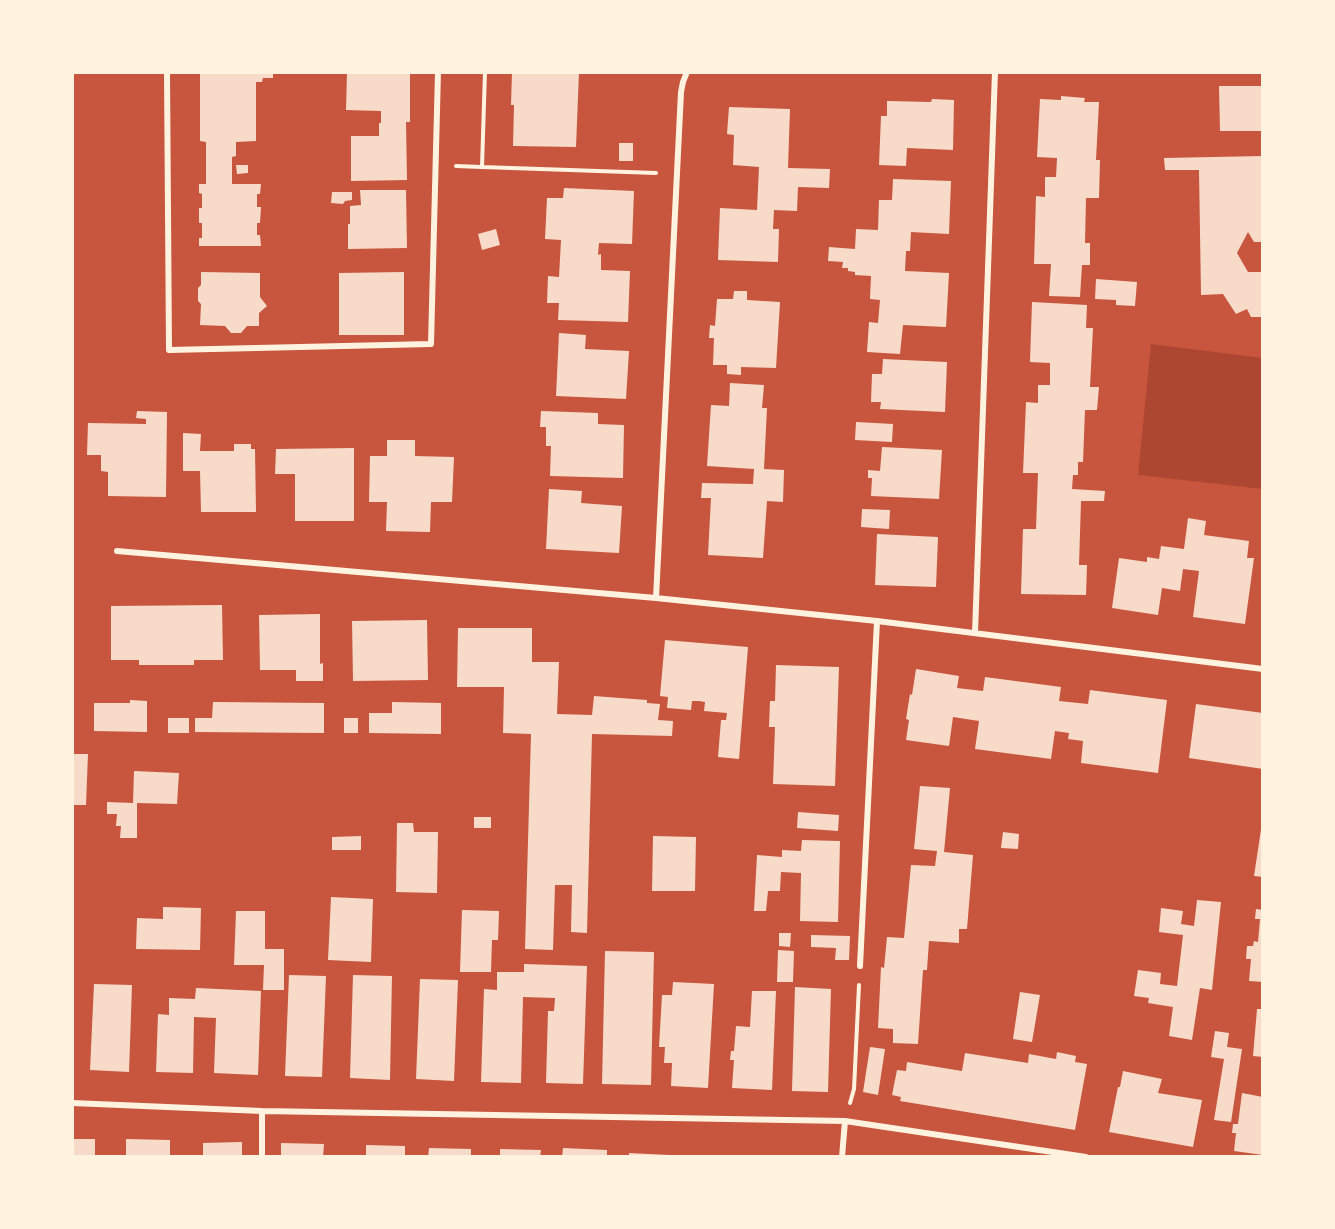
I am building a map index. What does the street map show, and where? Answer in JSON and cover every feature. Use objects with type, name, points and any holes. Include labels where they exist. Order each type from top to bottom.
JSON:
[{"type":"street","points":[[167,72],[170,350],[431,344],[438,72]]},
{"type":"street","points":[[975,633],[995,72]]},
{"type":"street","points":[[656,598],[681,92],[687,73]]},
{"type":"street","points":[[117,551],[656,598],[877,621],[1263,669]]},
{"type":"street","points":[[860,966],[877,621]]},
{"type":"street","points":[[72,1103],[262,1111],[846,1121],[1086,1157]]},
{"type":"street","points":[[262,1111],[262,1157]]},
{"type":"street","points":[[842,1157],[846,1121]]},
{"type":"path","points":[[482,167],[485,72]]},
{"type":"path","points":[[436,165],[678,174]]},
{"type":"path","points":[[846,1121],[854,1089],[860,966]]},
{"type":"shaded area","points":[[1151,344],[1263,358],[1263,489],[1138,475]]},
{"type":"building","points":[[200,72],[273,72],[273,78],[263,78],[262,82],[256,82],[256,141],[236,142],[236,156],[232,157],[232,184],[261,184],[260,194],[257,194],[257,207],[261,207],[257,235],[260,235],[261,246],[199,246],[199,238],[202,238],[199,208],[202,208],[202,194],[199,193],[199,184],[206,184],[206,142],[200,141]]},
{"type":"building","points":[[347,72],[410,72],[410,122],[406,122],[407,180],[351,181],[351,136],[379,136],[381,111],[346,110]]},
{"type":"building","points":[[512,72],[579,72],[576,147],[513,146]]},
{"type":"building","points":[[1219,86],[1263,86],[1263,131],[1220,131]]},
{"type":"building","points":[[1061,96],[1085,98],[1084,102],[1099,102],[1096,160],[1100,160],[1099,198],[1086,198],[1085,243],[1090,243],[1090,265],[1082,265],[1080,297],[1049,296],[1051,264],[1034,264],[1036,196],[1045,197],[1045,177],[1056,177],[1057,158],[1037,157],[1040,99],[1061,100]]},
{"type":"building","points":[[932,99],[954,100],[953,150],[907,148],[906,166],[879,165],[881,116],[887,116],[887,101],[931,102]]},
{"type":"building","points":[[729,107],[790,109],[788,168],[830,169],[829,188],[798,187],[797,211],[774,210],[773,229],[779,229],[778,262],[718,260],[720,208],[757,210],[759,167],[733,165],[734,135],[727,134]]},
{"type":"building","points":[[619,143],[633,143],[633,161],[619,161]]},
{"type":"building","points":[[1263,156],[1263,242],[1254,242],[1248,232],[1237,253],[1248,272],[1263,272],[1263,317],[1251,317],[1247,309],[1236,314],[1223,294],[1201,295],[1199,170],[1165,170],[1164,158]]},
{"type":"building","points":[[236,165],[248,165],[248,173],[237,174]]},
{"type":"building","points":[[893,179],[951,181],[949,234],[911,232],[910,251],[906,251],[905,271],[949,273],[946,327],[903,325],[900,354],[867,352],[869,322],[878,323],[880,300],[870,299],[871,276],[855,275],[855,272],[848,271],[848,268],[842,268],[843,262],[828,261],[829,247],[855,249],[856,229],[878,230],[879,200],[892,200]]},
{"type":"building","points":[[564,188],[634,191],[632,244],[599,243],[598,255],[601,254],[601,270],[630,271],[628,322],[558,320],[559,303],[547,303],[548,276],[559,277],[561,240],[545,239],[547,198],[563,198]]},
{"type":"building","points":[[360,190],[406,190],[407,248],[348,249],[350,206],[361,205]]},
{"type":"building","points":[[332,192],[352,192],[352,200],[345,201],[343,204],[331,203]]},
{"type":"building","points":[[496,229],[500,245],[482,250],[478,234]]},
{"type":"building","points":[[201,272],[260,273],[260,297],[267,306],[259,313],[259,326],[247,326],[241,333],[231,333],[225,326],[200,325],[201,304],[198,301],[198,288],[201,285]]},
{"type":"building","points":[[404,272],[404,335],[339,335],[339,273]]},
{"type":"building","points":[[1096,279],[1137,282],[1135,306],[1116,305],[1116,300],[1095,299]]},
{"type":"building","points":[[734,291],[747,291],[747,300],[780,302],[776,368],[741,367],[741,375],[727,374],[727,365],[713,365],[714,338],[709,338],[710,325],[715,326],[717,299],[733,299]]},
{"type":"building","points":[[1032,302],[1087,305],[1086,328],[1093,328],[1090,387],[1099,387],[1097,410],[1085,410],[1083,462],[1078,462],[1078,475],[1073,475],[1072,489],[1105,491],[1104,501],[1081,501],[1079,565],[1087,565],[1086,595],[1021,594],[1023,529],[1036,529],[1038,473],[1023,473],[1026,402],[1038,403],[1038,385],[1050,385],[1050,363],[1030,362]]},
{"type":"building","points":[[559,333],[586,335],[585,349],[629,351],[626,399],[556,396]]},
{"type":"building","points":[[883,359],[947,362],[945,412],[880,409],[881,402],[871,402],[872,374],[882,374]]},
{"type":"building","points":[[730,383],[764,385],[762,408],[767,408],[764,469],[784,470],[783,502],[767,501],[763,558],[708,555],[711,498],[701,498],[702,483],[753,484],[754,469],[707,466],[711,405],[729,406]]},
{"type":"building","points":[[137,411],[167,412],[166,497],[108,496],[108,472],[101,471],[101,455],[87,455],[88,423],[146,424],[146,419],[136,418]]},
{"type":"building","points":[[541,411],[598,413],[598,424],[624,425],[623,478],[550,476],[551,446],[546,446],[546,427],[540,427]]},
{"type":"building","points":[[856,422],[893,424],[892,442],[855,440]]},
{"type":"building","points":[[183,433],[201,434],[200,451],[234,451],[234,444],[251,444],[251,449],[255,449],[256,512],[201,512],[200,471],[183,471]]},
{"type":"building","points":[[387,440],[415,440],[415,456],[454,457],[452,502],[431,502],[430,532],[386,531],[387,502],[369,502],[370,456],[387,456]]},
{"type":"building","points":[[882,447],[942,450],[939,499],[871,496],[872,478],[868,478],[868,470],[880,471]]},
{"type":"building","points":[[354,448],[354,521],[295,521],[295,474],[275,474],[276,449]]},
{"type":"building","points":[[549,489],[582,491],[581,503],[622,506],[619,553],[546,549]]},
{"type":"building","points":[[862,509],[890,510],[889,529],[861,527]]},
{"type":"building","points":[[1188,518],[1206,521],[1204,535],[1249,541],[1247,558],[1254,558],[1245,624],[1193,617],[1199,571],[1183,569],[1180,591],[1162,588],[1158,615],[1112,608],[1119,558],[1147,562],[1147,557],[1159,559],[1161,546],[1184,549]]},
{"type":"building","points":[[877,534],[938,537],[936,587],[875,585]]},
{"type":"building","points":[[222,605],[223,660],[194,660],[194,665],[139,665],[139,660],[111,660],[111,606]]},
{"type":"building","points":[[320,614],[320,664],[323,663],[323,681],[296,681],[296,670],[260,670],[259,615]]},
{"type":"building","points":[[427,620],[428,680],[353,681],[352,621]]},
{"type":"building","points":[[458,628],[532,628],[532,662],[559,662],[557,714],[592,715],[594,696],[647,700],[647,703],[660,704],[658,720],[673,721],[672,736],[592,734],[587,933],[571,932],[572,885],[555,885],[553,950],[525,949],[531,734],[503,733],[504,687],[457,687]]},
{"type":"building","points":[[665,640],[748,647],[739,759],[718,757],[721,720],[726,720],[727,713],[704,711],[705,702],[699,701],[692,701],[691,710],[667,708],[668,697],[660,696]]},
{"type":"building","points":[[776,665],[839,667],[835,786],[773,784],[775,727],[769,727],[770,701],[775,701]]},
{"type":"building","points":[[916,669],[959,676],[957,688],[983,691],[985,677],[1061,687],[1059,701],[1088,704],[1090,690],[1167,700],[1158,773],[1081,763],[1083,741],[1068,739],[1069,733],[1055,731],[1051,759],[975,749],[979,721],[953,717],[949,746],[906,740],[909,720],[906,719]]},
{"type":"building","points":[[130,700],[147,701],[147,732],[94,731],[94,703],[130,703]]},
{"type":"building","points":[[213,702],[324,703],[324,733],[195,732],[195,718],[212,718]]},
{"type":"building","points":[[392,702],[441,703],[441,734],[369,733],[369,713],[392,713]]},
{"type":"building","points":[[1196,704],[1263,713],[1263,769],[1189,758]]},
{"type":"building","points":[[168,718],[189,718],[189,733],[168,733]]},
{"type":"building","points":[[344,718],[358,718],[358,733],[344,733]]},
{"type":"building","points":[[72,754],[88,754],[86,805],[72,805]]},
{"type":"building","points":[[134,771],[179,773],[177,804],[137,803],[137,838],[120,838],[121,826],[116,826],[117,814],[107,814],[107,802],[133,803]]},
{"type":"building","points":[[920,786],[950,788],[944,852],[973,855],[967,929],[959,929],[959,943],[929,941],[927,970],[923,970],[918,1044],[893,1043],[893,1029],[878,1028],[881,967],[884,968],[887,937],[904,938],[911,865],[935,866],[937,851],[914,849]]},
{"type":"building","points":[[798,812],[839,815],[838,831],[797,828]]},
{"type":"building","points":[[474,817],[491,817],[491,828],[474,828]]},
{"type":"building","points":[[397,823],[413,823],[414,832],[438,832],[437,893],[396,892]]},
{"type":"building","points":[[1263,823],[1263,877],[1254,876]]},
{"type":"building","points":[[1003,832],[1019,834],[1018,849],[1001,848]]},
{"type":"building","points":[[361,836],[361,850],[332,850],[332,837]]},
{"type":"building","points":[[653,836],[696,837],[695,891],[652,891]]},
{"type":"building","points":[[802,840],[840,841],[838,922],[800,921],[801,873],[781,872],[780,891],[768,891],[766,911],[754,911],[757,855],[782,857],[782,850],[801,851]]},
{"type":"building","points":[[331,897],[373,899],[371,962],[328,960]]},
{"type":"building","points":[[1197,900],[1221,902],[1212,990],[1200,988],[1192,1040],[1169,1036],[1173,1007],[1148,1003],[1149,998],[1134,996],[1138,970],[1161,973],[1160,984],[1177,986],[1183,935],[1159,932],[1161,908],[1183,911],[1181,924],[1194,926]]},
{"type":"building","points":[[163,907],[201,908],[200,950],[136,949],[137,918],[163,919]]},
{"type":"building","points":[[1256,909],[1263,910],[1263,982],[1249,981],[1251,959],[1246,959],[1247,946],[1253,946],[1254,941],[1258,942],[1260,919],[1255,919]]},
{"type":"building","points":[[462,910],[499,911],[498,940],[492,940],[491,972],[460,972]]},
{"type":"building","points":[[236,911],[265,911],[265,949],[284,949],[284,990],[263,990],[264,965],[234,965]]},
{"type":"building","points":[[779,933],[791,933],[790,947],[779,946]]},
{"type":"building","points":[[811,935],[850,936],[849,960],[835,960],[836,948],[811,947]]},
{"type":"building","points":[[778,950],[794,951],[793,982],[777,982]]},
{"type":"building","points":[[605,951],[654,952],[651,1085],[602,1084]]},
{"type":"building","points":[[524,964],[587,966],[583,1084],[546,1083],[548,1011],[554,1011],[555,998],[523,997],[521,1083],[481,1082],[484,989],[497,990],[497,972],[524,972]]},
{"type":"building","points":[[289,975],[326,976],[322,1077],[285,1076]]},
{"type":"building","points":[[353,975],[392,976],[390,1080],[350,1078]]},
{"type":"building","points":[[420,979],[458,980],[454,1081],[416,1079]]},
{"type":"building","points":[[673,982],[714,984],[708,1088],[671,1086],[672,1063],[664,1063],[665,1047],[659,1047],[662,995],[672,995]]},
{"type":"building","points":[[94,984],[132,985],[129,1072],[90,1070]]},
{"type":"building","points":[[795,987],[831,989],[828,1092],[792,1091]]},
{"type":"building","points":[[196,988],[261,991],[258,1075],[214,1073],[216,1018],[194,1017],[193,1073],[156,1072],[158,1014],[169,1015],[169,998],[195,999]]},
{"type":"building","points":[[752,991],[776,991],[772,1090],[732,1088],[734,1060],[730,1060],[731,1051],[734,1051],[736,1026],[750,1027]]},
{"type":"building","points":[[1020,992],[1040,995],[1032,1042],[1013,1039]]},
{"type":"building","points":[[1257,1009],[1263,1009],[1263,1057],[1253,1056]]},
{"type":"building","points":[[1215,1031],[1229,1033],[1227,1047],[1242,1049],[1231,1122],[1214,1120],[1224,1059],[1211,1057]]},
{"type":"building","points":[[870,1047],[885,1049],[878,1095],[863,1092]]},
{"type":"building","points":[[1057,1052],[1076,1056],[1075,1062],[1087,1064],[1075,1130],[900,1101],[901,1097],[892,1095],[897,1070],[906,1071],[907,1062],[962,1071],[965,1053],[1028,1063],[1029,1054],[1056,1059]]},
{"type":"building","points":[[1123,1071],[1162,1079],[1158,1093],[1202,1100],[1193,1147],[1109,1132]]},
{"type":"building","points":[[1242,1093],[1263,1097],[1263,1155],[1234,1151],[1236,1133],[1232,1133],[1233,1124],[1238,1124]]},
{"type":"building","points":[[72,1139],[95,1139],[95,1157],[72,1157]]},
{"type":"building","points":[[126,1139],[170,1140],[170,1157],[126,1157]]},
{"type":"building","points":[[242,1142],[242,1157],[203,1157],[203,1143]]},
{"type":"building","points":[[281,1143],[324,1144],[323,1157],[281,1157]]},
{"type":"building","points":[[366,1145],[405,1146],[405,1157],[366,1157]]},
{"type":"building","points":[[429,1148],[471,1149],[471,1157],[428,1157]]},
{"type":"building","points":[[563,1148],[607,1150],[607,1157],[562,1157]]},
{"type":"building","points":[[500,1149],[541,1150],[540,1157],[500,1157]]},
{"type":"building","points":[[629,1153],[670,1155],[670,1157],[629,1157]]}]
